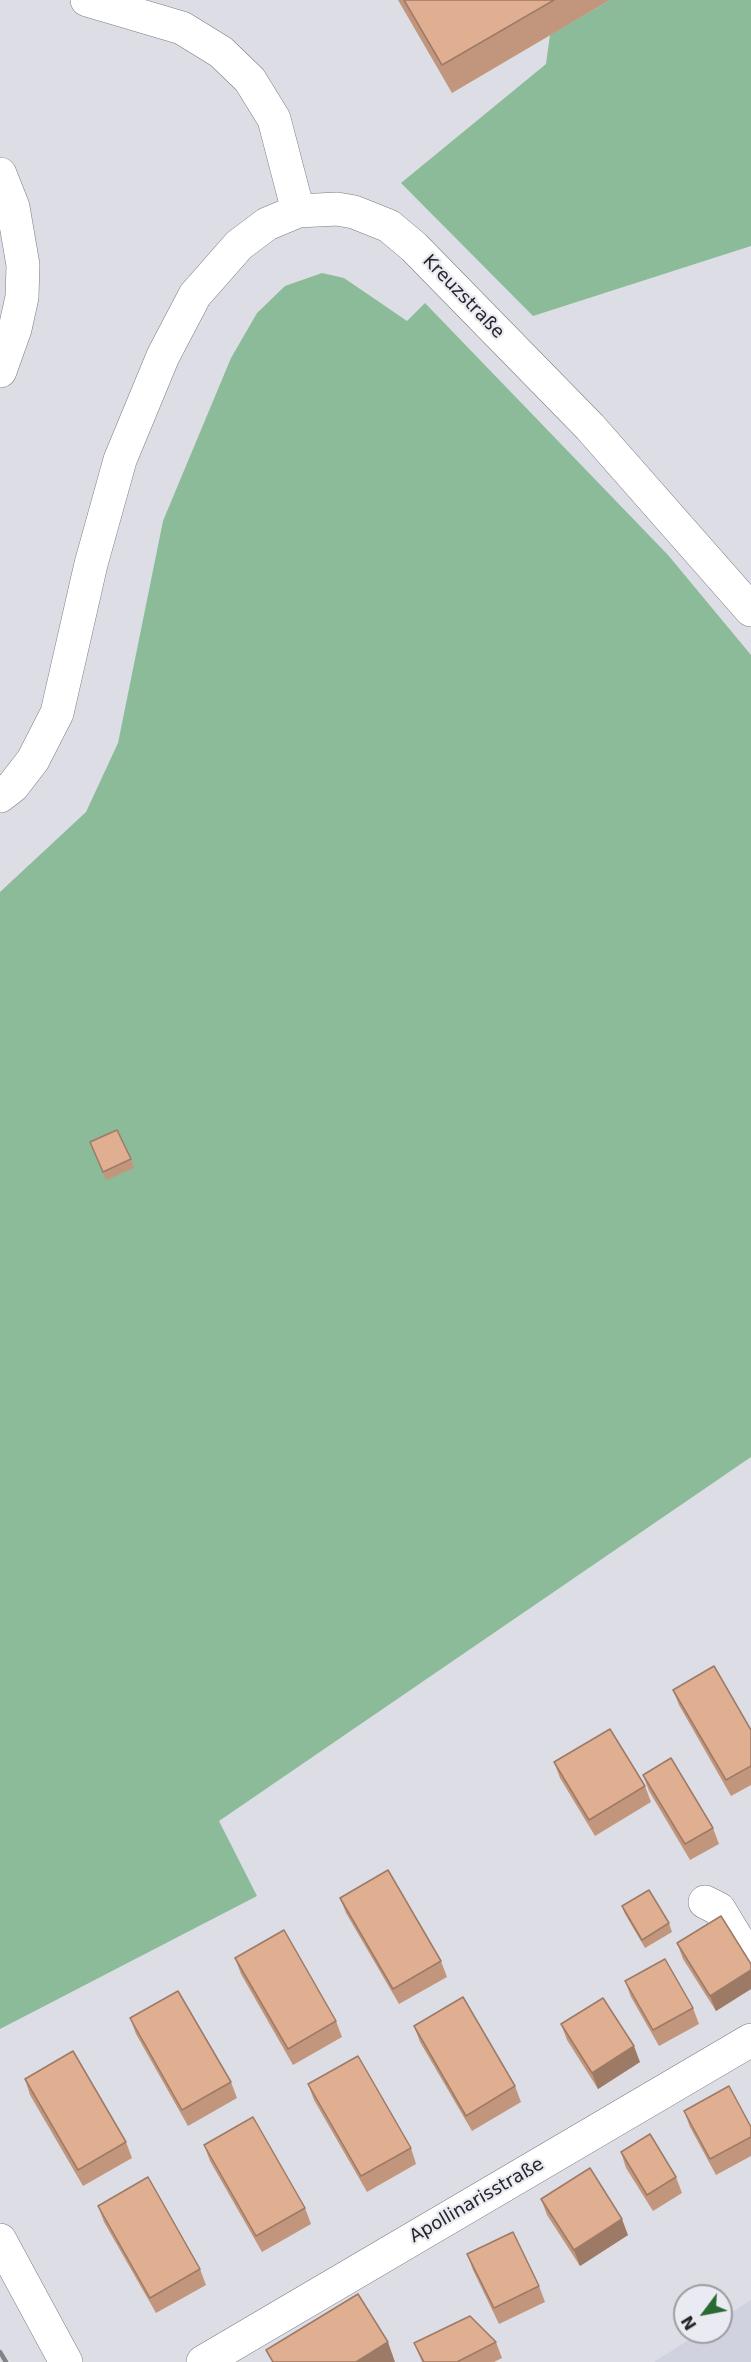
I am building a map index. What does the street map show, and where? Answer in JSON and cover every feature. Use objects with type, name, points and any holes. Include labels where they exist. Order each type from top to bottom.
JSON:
[{"type":"main road","points":[[0,796],[13,786],[33,760],[57,713],[91,564],[120,460],[163,356],[195,295],[239,245],[267,224],[298,211],[269,108],[250,80],[222,52],[178,14],[87,0]]},
{"type":"main road","points":[[0,174],[13,207],[24,265],[22,297],[15,329],[0,371]]},
{"type":"main road","name":"Kreuzstraße","points":[[298,211],[354,212],[389,226],[414,247],[590,427],[751,610]]},
{"type":"main road","points":[[705,1902],[719,1910],[751,1962]]},
{"type":"main road","name":"Apollinarisstraße","points":[[202,2362],[751,2040]]},
{"type":"main road","points":[[0,2240],[66,2362]]},
{"type":"shaded area","points":[[751,2300],[751,2362],[654,2362],[682,2344],[733,2344],[733,2311]]},
{"type":"green space","points":[[610,0],[751,0],[751,246],[533,316],[401,183],[546,64],[550,35]]},
{"type":"green space","points":[[322,273],[344,278],[407,321],[425,303],[668,555],[751,655],[751,1457],[219,1821],[257,1896],[0,2029],[0,892],[86,812],[118,743],[163,521],[231,358],[257,313],[285,286]]},
{"type":"building","points":[[404,0],[554,0],[442,65]]},
{"type":"building","points":[[117,1130],[131,1159],[103,1172],[90,1142]]},
{"type":"building","points":[[714,1666],[751,1730],[751,1766],[726,1780],[673,1690]]},
{"type":"building","points":[[610,1729],[645,1786],[589,1820],[554,1762]]},
{"type":"building","points":[[671,1758],[713,1828],[685,1844],[643,1775]]},
{"type":"building","points":[[388,1870],[441,1961],[393,1989],[340,1898]]},
{"type":"building","points":[[649,1890],[669,1923],[642,1940],[622,1906]]},
{"type":"building","points":[[721,1916],[751,1964],[751,1970],[710,1996],[677,1943]]},
{"type":"building","points":[[284,1930],[336,2021],[288,2049],[235,1958]]},
{"type":"building","points":[[665,1959],[693,2008],[653,2030],[625,1981]]},
{"type":"building","points":[[178,1991],[231,2082],[182,2110],[130,2018]]},
{"type":"building","points":[[463,1997],[515,2086],[466,2116],[414,2026]]},
{"type":"building","points":[[603,1998],[634,2046],[592,2073],[561,2024]]},
{"type":"building","points":[[73,2051],[126,2142],[78,2170],[25,2079]]},
{"type":"building","points":[[358,2056],[411,2148],[361,2176],[308,2084]]},
{"type":"building","points":[[729,2086],[751,2127],[751,2137],[710,2159],[684,2111]]},
{"type":"building","points":[[253,2117],[305,2208],[256,2236],[204,2145]]},
{"type":"building","points":[[650,2134],[676,2177],[647,2195],[621,2152]]},
{"type":"building","points":[[590,2168],[622,2219],[574,2250],[541,2199]]},
{"type":"building","points":[[148,2177],[200,2269],[150,2298],[98,2206]]},
{"type":"building","points":[[513,2232],[539,2286],[494,2308],[467,2254]]},
{"type":"building","points":[[358,2294],[388,2342],[356,2362],[273,2362],[266,2350]]},
{"type":"building","points":[[470,2316],[496,2342],[457,2362],[424,2362],[414,2343]]},
{"type":"railway","points":[[0,2352],[6,2362]]}]
